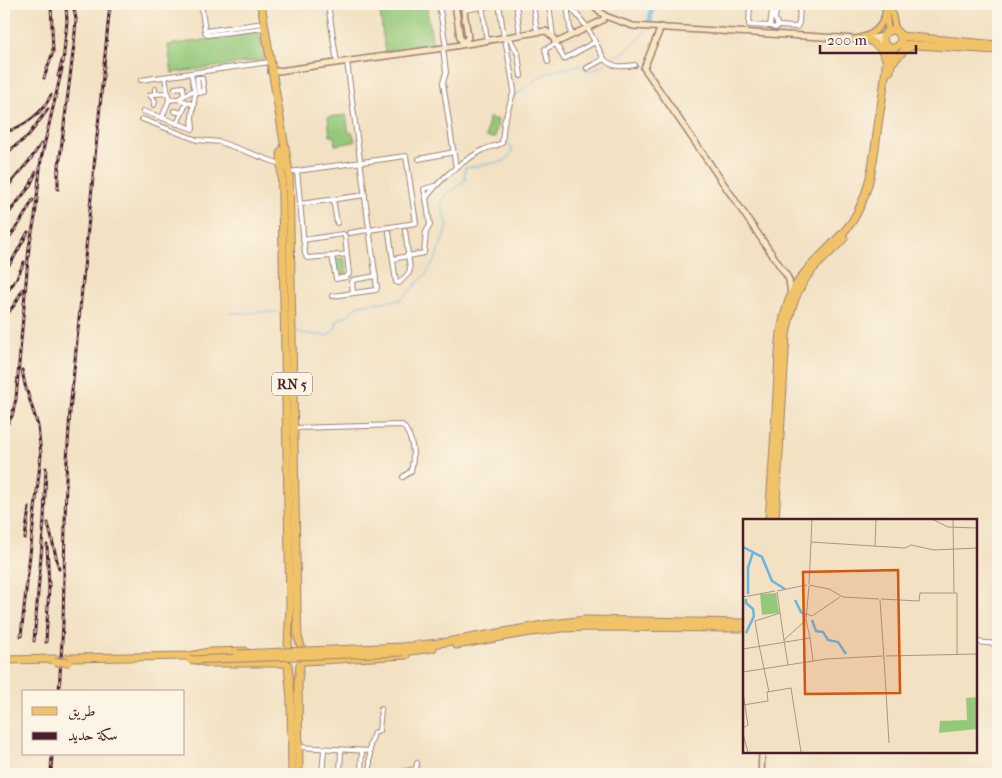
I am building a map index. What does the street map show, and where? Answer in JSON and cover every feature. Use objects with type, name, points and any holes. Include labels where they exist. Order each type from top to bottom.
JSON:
[{"type":"highway","name":"RN 5","points":[[261,4],[286,168],[290,605],[286,647]]},
{"type":"highway","points":[[892,38],[900,33],[909,37]]},
{"type":"highway","points":[[892,38],[909,37],[998,45]]},
{"type":"highway","points":[[892,38],[918,44],[998,50]]},
{"type":"highway","points":[[775,519],[786,336],[790,313],[796,296],[806,278],[842,240],[863,210],[873,183],[876,166],[892,38]]},
{"type":"highway","points":[[867,39],[882,50],[889,64]]},
{"type":"highway","points":[[769,519],[780,344],[782,325],[791,295],[806,269],[842,234],[859,209],[872,168],[889,64],[905,49],[918,44]]},
{"type":"highway","name":"RN 5","points":[[286,203],[298,637],[302,647]]},
{"type":"highway","points":[[190,658],[209,652],[286,647],[295,644],[302,647],[435,646],[526,627],[586,620],[743,623]]},
{"type":"highway","points":[[4,662],[190,658],[403,649],[562,628],[743,628]]},
{"type":"highway","points":[[190,658],[209,663],[274,661],[294,667],[302,663],[381,658],[427,652],[435,646]]},
{"type":"highway","points":[[286,647],[282,654],[287,664],[291,691],[292,774]]},
{"type":"highway","points":[[299,774],[298,682],[302,663],[306,655],[302,647]]},
{"type":"main road","points":[[455,4],[460,38],[464,44]]},
{"type":"main road","points":[[592,4],[606,16],[633,26],[854,39],[892,38],[887,6]]},
{"type":"main road","points":[[854,39],[862,38],[877,31],[885,17],[887,6]]},
{"type":"main road","points":[[463,7],[468,37],[464,44]]},
{"type":"main road","points":[[271,72],[444,48],[546,31],[555,41],[572,36],[586,27],[603,20],[606,16]]},
{"type":"main road","points":[[661,27],[644,68],[789,280],[791,295]]},
{"type":"main road","points":[[761,774],[762,753]]},
{"type":"street","points":[[201,4],[206,33],[264,25]]},
{"type":"street","points":[[328,4],[337,63]]},
{"type":"street","points":[[439,4],[446,72],[443,83],[456,168]]},
{"type":"street","points":[[393,258],[422,254],[424,251],[425,236],[430,225],[424,189],[435,186],[456,168],[482,151],[503,142],[504,123],[514,90],[500,4],[463,7]]},
{"type":"street","points":[[516,4],[520,35]]},
{"type":"street","points":[[533,4],[537,32]]},
{"type":"street","points":[[549,4],[555,41],[564,59],[595,42]]},
{"type":"street","points":[[567,4],[586,27],[604,59],[609,64],[617,67],[635,65]]},
{"type":"street","points":[[567,4],[572,36]]},
{"type":"street","points":[[750,4],[750,25],[776,28],[778,26],[795,27],[799,25],[800,4]]},
{"type":"street","points":[[770,26],[775,4]]},
{"type":"street","points":[[775,4],[775,20],[778,26]]},
{"type":"street","points":[[482,5],[487,41]]},
{"type":"street","points":[[506,37],[518,54],[521,76]]},
{"type":"street","points":[[548,62],[545,49],[555,41]]},
{"type":"street","points":[[586,68],[604,59]]},
{"type":"street","points":[[140,80],[270,62]]},
{"type":"street","points":[[332,296],[377,289],[347,62]]},
{"type":"street","points":[[143,111],[193,130],[197,87],[191,73]]},
{"type":"street","points":[[162,118],[169,100],[165,77]]},
{"type":"street","points":[[175,88],[183,87],[184,96]]},
{"type":"street","points":[[169,100],[184,96],[197,87]]},
{"type":"street","points":[[154,105],[156,101],[153,99],[155,91],[168,93]]},
{"type":"street","points":[[178,98],[194,105]]},
{"type":"street","points":[[177,124],[187,102]]},
{"type":"street","points":[[174,111],[182,113]]},
{"type":"street","points":[[142,119],[197,140],[220,142],[297,171],[406,156],[415,223],[349,233]]},
{"type":"street","points":[[419,159],[454,152]]},
{"type":"street","points":[[297,171],[304,254],[308,258],[347,254]]},
{"type":"street","points":[[300,204],[365,195]]},
{"type":"street","points":[[333,200],[337,223]]},
{"type":"street","points":[[388,232],[396,282],[399,283],[410,271],[405,230]]},
{"type":"street","points":[[303,240],[343,234],[349,274],[346,278],[338,279],[335,277],[332,256]]},
{"type":"street","points":[[353,293],[353,280],[376,276]]},
{"type":"street","points":[[293,428],[402,424],[410,437],[413,462],[412,471],[403,477]]},
{"type":"street","points":[[977,642],[998,644]]},
{"type":"street","points":[[324,750],[322,772],[370,773],[370,751],[373,734],[379,731],[380,728],[381,709]]},
{"type":"street","points":[[298,747],[324,750],[370,751]]},
{"type":"street","points":[[340,773],[341,750]]},
{"type":"street","points":[[361,772],[362,751]]},
{"type":"street","points":[[390,774],[415,772],[417,763]]},
{"type":"green space","points":[[379,4],[426,4],[433,45],[385,52]]},
{"type":"green space","points":[[260,32],[264,60],[172,73],[168,45]]},
{"type":"green space","points":[[346,115],[349,133],[353,133],[355,142],[335,145],[334,136],[330,136],[328,117]]},
{"type":"green space","points":[[489,118],[498,120],[495,138],[486,137]]},
{"type":"green space","points":[[344,258],[347,275],[338,277],[335,259]]},
{"type":"waterway","points":[[650,23],[651,11],[655,4]]},
{"type":"waterway","points":[[610,61],[626,51],[647,30]]},
{"type":"waterway","points":[[514,98],[515,94],[537,78],[546,74],[580,65],[591,71],[605,64]]},
{"type":"waterway","points":[[295,326],[296,331],[301,333],[328,336],[336,327],[337,320],[349,315],[357,306],[401,300],[426,274],[435,260],[448,225],[442,208],[444,198],[465,180],[465,168],[505,161],[512,152],[511,147],[504,141]]},
{"type":"waterway","points":[[230,313],[277,312]]},
{"type":"railway","points":[[44,78],[53,52],[51,4]]},
{"type":"railway","points":[[63,63],[67,21],[66,4]]},
{"type":"railway","points":[[58,174],[74,45],[76,19],[73,4]]},
{"type":"railway","points":[[59,690],[70,411],[110,4]]},
{"type":"railway","points":[[58,76],[63,58]]},
{"type":"railway","points":[[4,429],[12,416],[16,399],[29,247],[35,217],[41,159],[62,69]]},
{"type":"railway","points":[[4,132],[32,119],[43,108],[51,95]]},
{"type":"railway","points":[[4,155],[28,136],[48,109]]},
{"type":"railway","points":[[4,191],[41,144]]},
{"type":"railway","points":[[58,167],[58,189]]},
{"type":"railway","points":[[4,219],[30,186],[36,172]]},
{"type":"railway","points":[[4,243],[17,227],[33,200]]},
{"type":"railway","points":[[4,270],[12,261],[28,232]]},
{"type":"railway","points":[[4,296],[17,278],[24,262]]},
{"type":"railway","points":[[4,318],[15,304],[23,289]]},
{"type":"railway","points":[[21,636],[41,455],[38,426],[22,370]]},
{"type":"railway","points":[[34,641],[44,520],[46,468]]},
{"type":"railway","points":[[25,538],[29,508]]},
{"type":"railway","points":[[48,523],[59,569]]},
{"type":"railway","points":[[46,642],[49,587],[47,545]]},
{"type":"railway","points":[[51,774],[52,756]]}]
